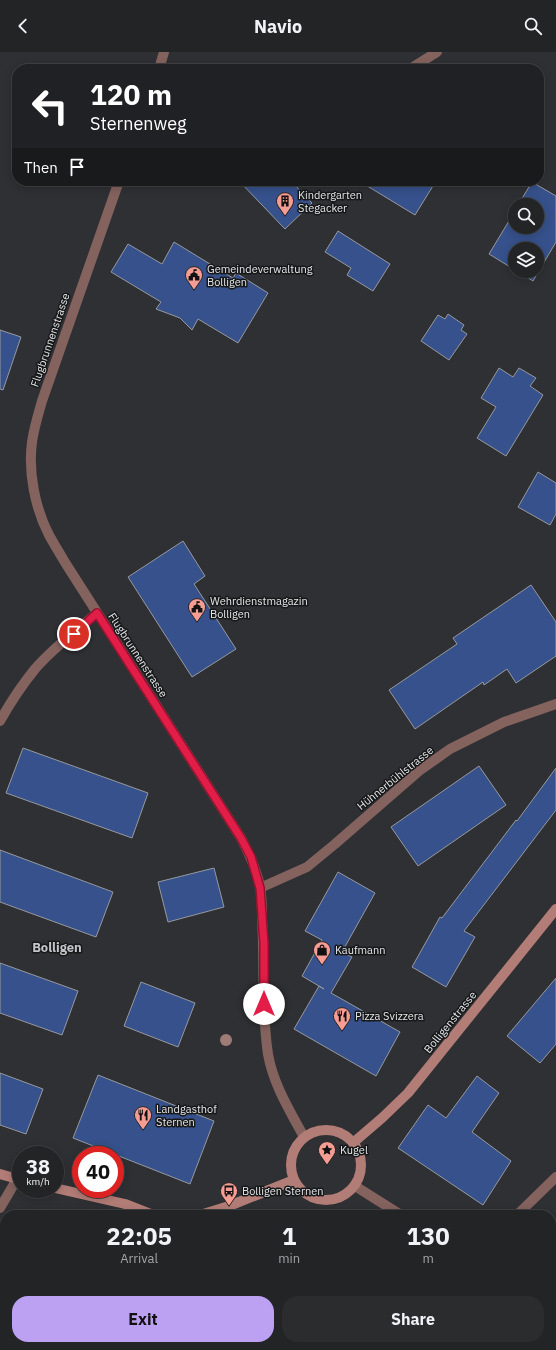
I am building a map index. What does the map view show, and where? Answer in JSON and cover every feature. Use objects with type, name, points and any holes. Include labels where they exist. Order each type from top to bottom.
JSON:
[{"type":"main road","name":"Bolligenstrasse","points":[[354,1142],[408,1093],[556,909]]},
{"type":"main road","points":[[330,1130],[339,1132],[354,1142],[361,1159],[362,1169],[360,1178],[348,1194],[338,1199],[328,1201],[318,1200],[308,1196],[300,1189],[294,1180],[291,1171],[291,1162],[295,1148],[304,1137],[312,1132],[330,1130]]},
{"type":"main road","points":[[0,1174],[12,1177]]},
{"type":"main road","points":[[216,1210],[294,1180]]},
{"type":"main road","points":[[64,1190],[125,1204],[140,1210]]},
{"type":"street","points":[[160,64],[164,52]]},
{"type":"street","points":[[418,64],[437,52]]},
{"type":"street","name":"Flugbrunnenstrasse","points":[[117,186],[42,401],[32,444],[31,464],[33,483],[40,513],[52,540],[241,838],[251,857],[260,888],[264,943],[264,1019],[268,1054],[276,1082],[285,1103],[304,1137]]},
{"type":"street","points":[[0,721],[12,700],[35,670],[50,654],[97,613]]},
{"type":"street","name":"Hühnerbühlstrasse","points":[[260,888],[307,867],[419,771],[450,749],[504,722],[556,704]]},
{"type":"street","points":[[522,1210],[556,1177]]},
{"type":"street","points":[[355,1186],[393,1210]]},
{"type":"street","points":[[0,1208],[12,1190]]},
{"type":"building","name":"Kindergarten Stegacker","points":[[244,186],[296,186],[312,203],[285,229]]},
{"type":"building","points":[[367,186],[433,186],[415,215]]},
{"type":"building","points":[[530,186],[539,186],[556,196],[556,242],[544,262],[544,242],[508,242],[508,266],[489,254],[508,223],[508,234],[544,234],[544,198],[522,198]]},
{"type":"building","points":[[338,231],[390,264],[373,291],[347,275],[351,268],[325,252]]},
{"type":"building","name":"Gemeindeverwaltung Bolligen","points":[[174,242],[233,278],[236,273],[268,293],[238,343],[198,319],[192,330],[180,318],[156,309],[161,302],[111,272],[128,244],[162,264]]},
{"type":"building","points":[[448,314],[464,325],[461,330],[467,334],[449,360],[421,341],[438,315],[445,319]]},
{"type":"building","points":[[0,330],[21,337],[3,390],[0,389]]},
{"type":"building","points":[[499,368],[513,377],[519,368],[536,378],[530,386],[543,395],[506,456],[477,438],[496,407],[481,398]]},
{"type":"building","points":[[538,472],[556,483],[556,514],[550,525],[518,507]]},
{"type":"building","points":[[183,541],[205,576],[194,584],[236,649],[192,677],[128,577]]},
{"type":"building","points":[[531,585],[556,622],[556,656],[516,683],[507,669],[484,685],[483,682],[415,729],[389,690],[457,644],[453,638]]},
{"type":"building","points":[[23,748],[148,793],[132,838],[6,793]]},
{"type":"building","points":[[479,766],[506,805],[418,866],[391,827]]},
{"type":"building","points":[[556,768],[556,810],[464,931],[475,937],[446,987],[412,967],[440,917],[442,918]]},
{"type":"building","points":[[0,850],[113,892],[96,937],[0,902]]},
{"type":"building","points":[[214,868],[224,907],[168,922],[158,882]]},
{"type":"building","points":[[338,872],[375,893],[342,952],[352,957],[331,993],[400,1032],[376,1076],[294,1029],[319,986],[302,976],[322,940],[305,931]]},
{"type":"building","points":[[0,963],[78,991],[62,1035],[0,1013]]},
{"type":"building","points":[[556,978],[556,1044],[540,1063],[507,1036]]},
{"type":"building","points":[[141,982],[195,1003],[178,1047],[124,1026]]},
{"type":"building","points":[[0,1073],[43,1089],[26,1134],[0,1125]]},
{"type":"building","points":[[98,1075],[214,1121],[190,1184],[124,1158],[124,1146],[93,1146],[73,1138]]},
{"type":"building","points":[[477,1076],[499,1093],[472,1132],[511,1161],[483,1205],[398,1148],[428,1105],[446,1118]]},
{"type":"place","name":"Kindergarten Stegacker","points":[[285,216]]},
{"type":"place","name":"Gemeindeverwaltung Bolligen","points":[[194,290]]},
{"type":"place","name":"Wehrdienstmagazin Bolligen","points":[[197,622]]},
{"type":"place","name":"Kaufmann","points":[[322,965]]},
{"type":"place","name":"Pizza Svizzera","points":[[342,1031]]},
{"type":"place","name":"Landgasthof Sternen","points":[[143,1130]]},
{"type":"place","name":"Kugel","points":[[327,1165]]},
{"type":"place","name":"Bolligen Sternen","points":[[229,1206]]},
{"type":"district","name":"Bolligen","points":[[57,947]]},
{"type":"route","points":[[74,634],[97,613],[241,838],[251,857],[260,888],[264,943],[264,1004]]}]
